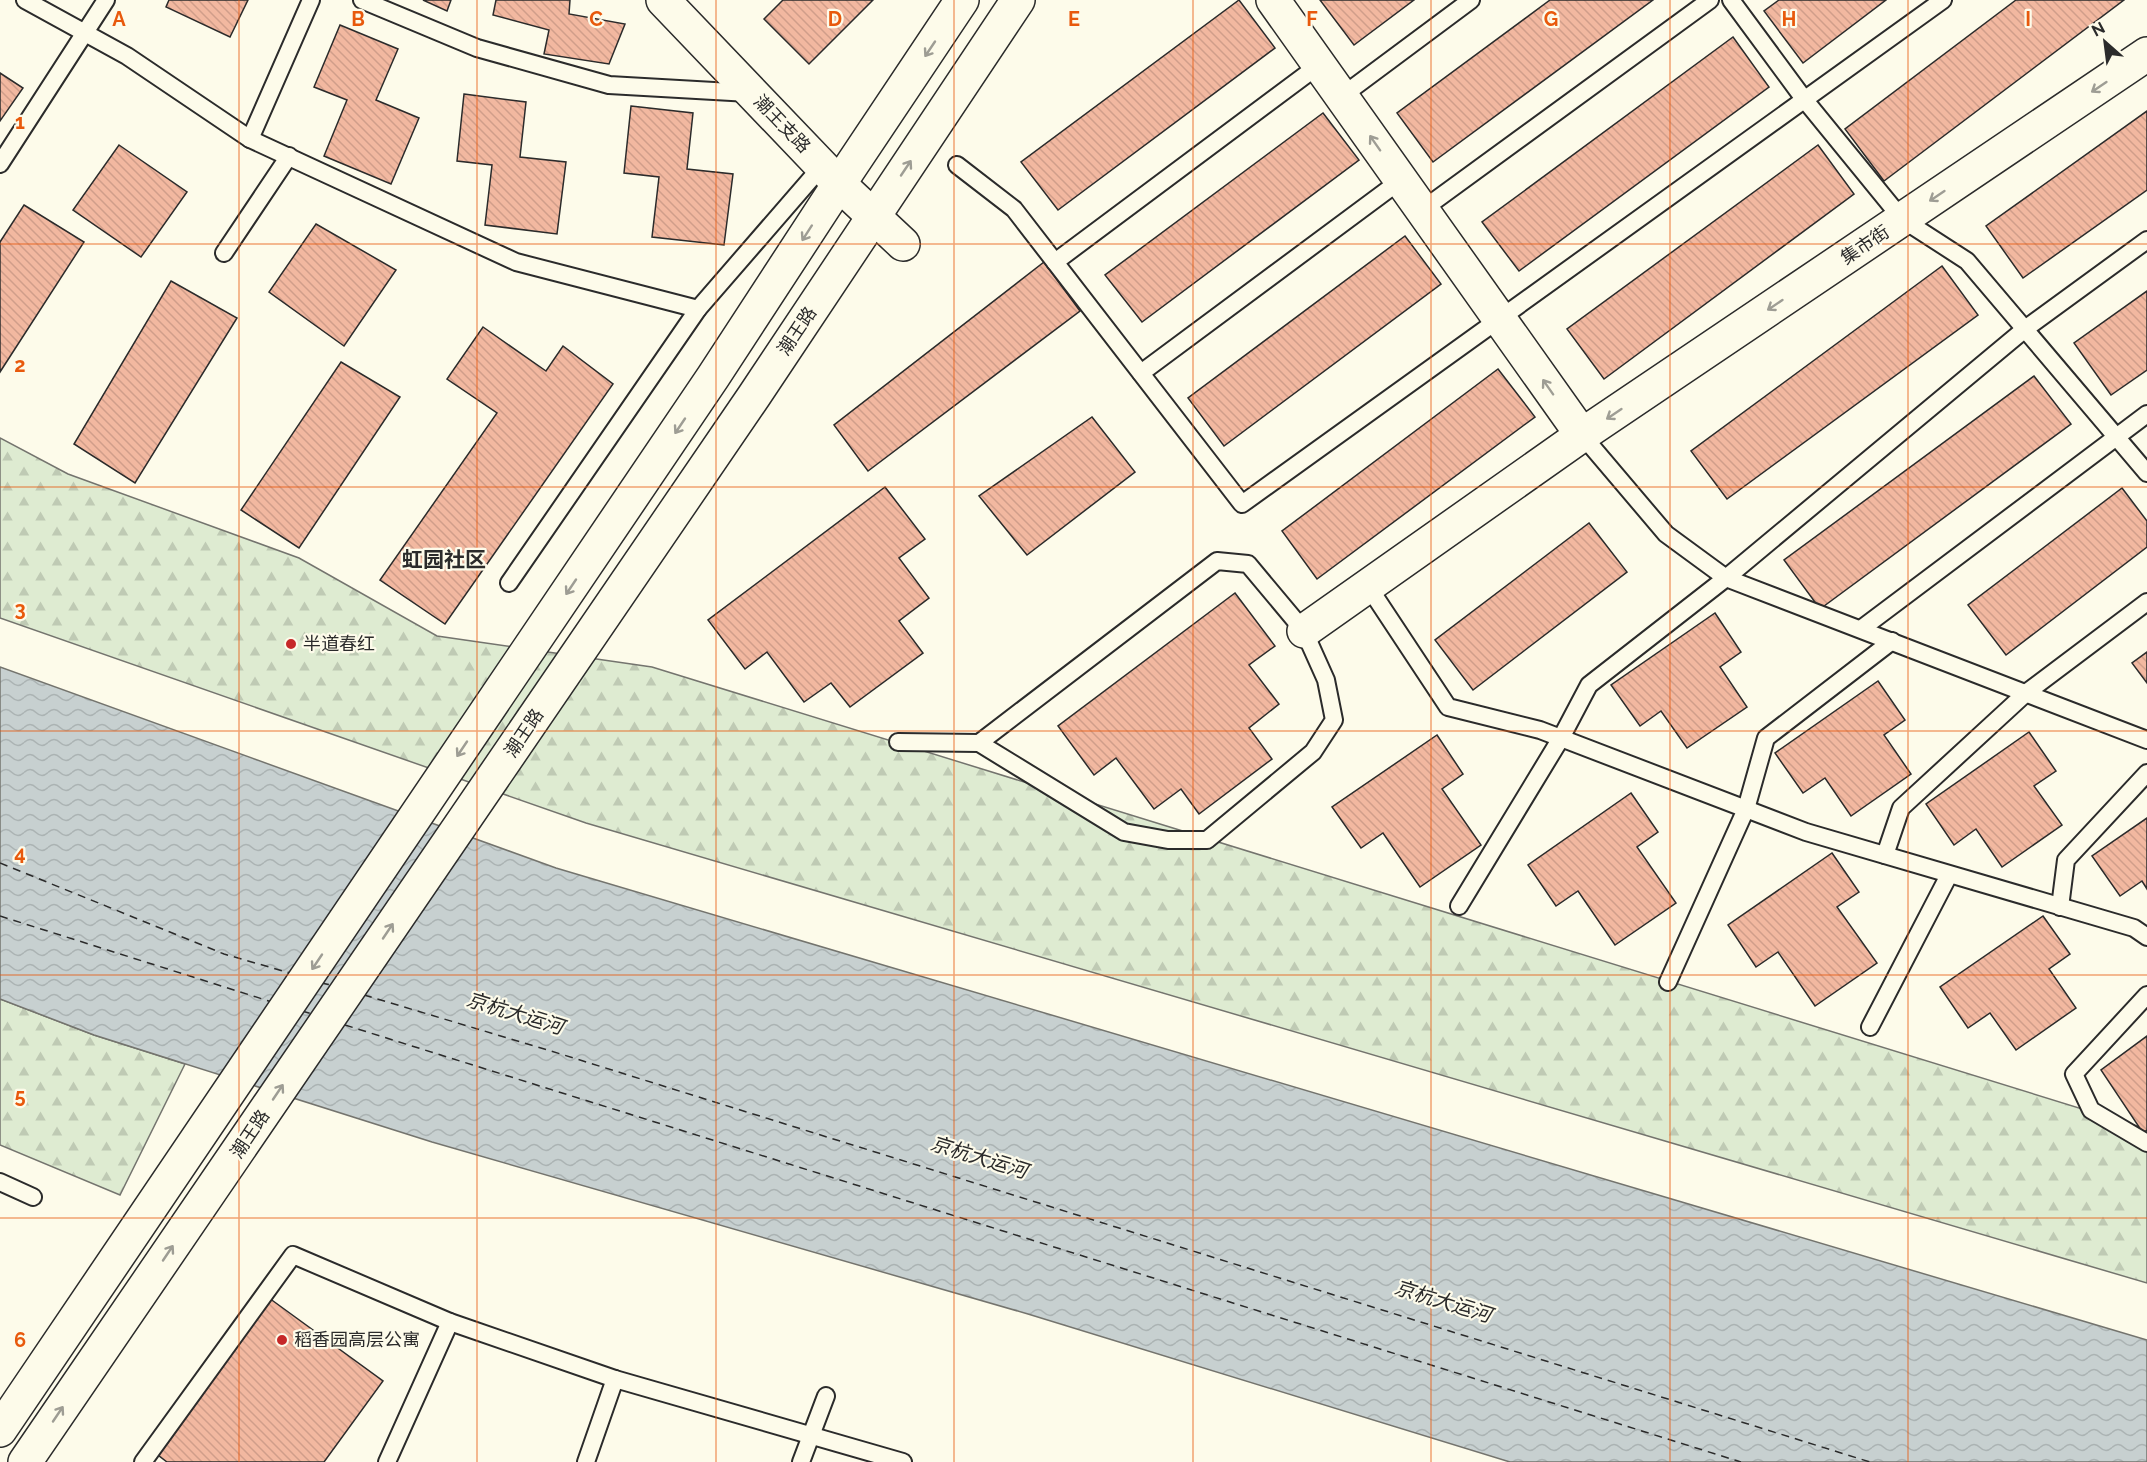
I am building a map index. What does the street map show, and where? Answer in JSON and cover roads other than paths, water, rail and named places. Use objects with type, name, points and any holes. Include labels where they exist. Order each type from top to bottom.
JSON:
[{"type":"main road","name":"潮王支路","points":[[663,0],[831,175],[903,244]]},
{"type":"main road","points":[[0,1430],[713,378],[831,175],[962,0]]},
{"type":"main road","name":"潮王路","points":[[25,1462],[754,396],[1018,0]]},
{"type":"main road","points":[[1273,0],[1582,435]]},
{"type":"main road","name":"集市街","points":[[1304,631],[1582,435],[2147,54]]},
{"type":"lane","points":[[25,0],[127,56],[250,139],[516,262],[698,309]]},
{"type":"lane","points":[[0,164],[106,0]]},
{"type":"lane","points":[[250,139],[311,0]]},
{"type":"lane","points":[[362,0],[477,48],[609,85],[753,93]]},
{"type":"lane","points":[[1341,96],[1471,0]]},
{"type":"lane","points":[[1422,210],[1710,0]]},
{"type":"lane","points":[[1731,0],[1804,99],[1902,219],[1966,261],[2147,473]]},
{"type":"lane","points":[[957,165],[1014,209],[1242,504],[1943,0]]},
{"type":"lane","points":[[1055,262],[1319,65]]},
{"type":"lane","points":[[224,253],[289,156]]},
{"type":"lane","points":[[509,583],[698,309],[831,175]]},
{"type":"lane","points":[[1142,373],[1401,180]]},
{"type":"lane","points":[[1459,906],[1561,738],[1589,684],[1726,578],[2025,329],[2147,240]]},
{"type":"lane","points":[[1861,630],[2147,414]]},
{"type":"lane","points":[[1582,435],[1666,534],[1726,578],[2147,740]]},
{"type":"lane","points":[[898,742],[979,743],[1124,832],[1167,840],[1207,840],[1313,752],[1334,720],[1326,680],[1304,631],[1248,564],[1217,561],[979,743]]},
{"type":"lane","points":[[1368,586],[1448,707],[1540,730],[1806,832],[2134,928],[2147,937]]},
{"type":"lane","points":[[1885,855],[1901,808],[2026,693],[2147,602]]},
{"type":"lane","points":[[1668,982],[1746,809],[1766,738],[1892,641]]},
{"type":"lane","points":[[2060,907],[2066,860],[2147,773]]},
{"type":"lane","points":[[1870,1027],[1949,875]]},
{"type":"lane","points":[[2147,995],[2074,1074],[2091,1110],[2147,1143]]},
{"type":"lane","points":[[0,1182],[33,1197]]},
{"type":"lane","points":[[143,1462],[293,1255],[450,1322],[615,1379],[903,1462]]},
{"type":"lane","points":[[387,1462],[450,1322]]},
{"type":"lane","points":[[586,1462],[615,1379]]},
{"type":"lane","points":[[801,1462],[826,1396]]},
{"type":"water","name":"京杭大运河","points":[[0,667],[556,868],[2147,1340],[2147,1462],[1510,1462],[1028,1314],[432,1142],[94,1035],[0,999]]},
{"type":"place","name":"半道春红","points":[[291,644]]},
{"type":"place","name":"稻香园高层公寓","points":[[282,1340]]},
{"type":"district","name":"虹园社区","points":[[444,560]]}]
